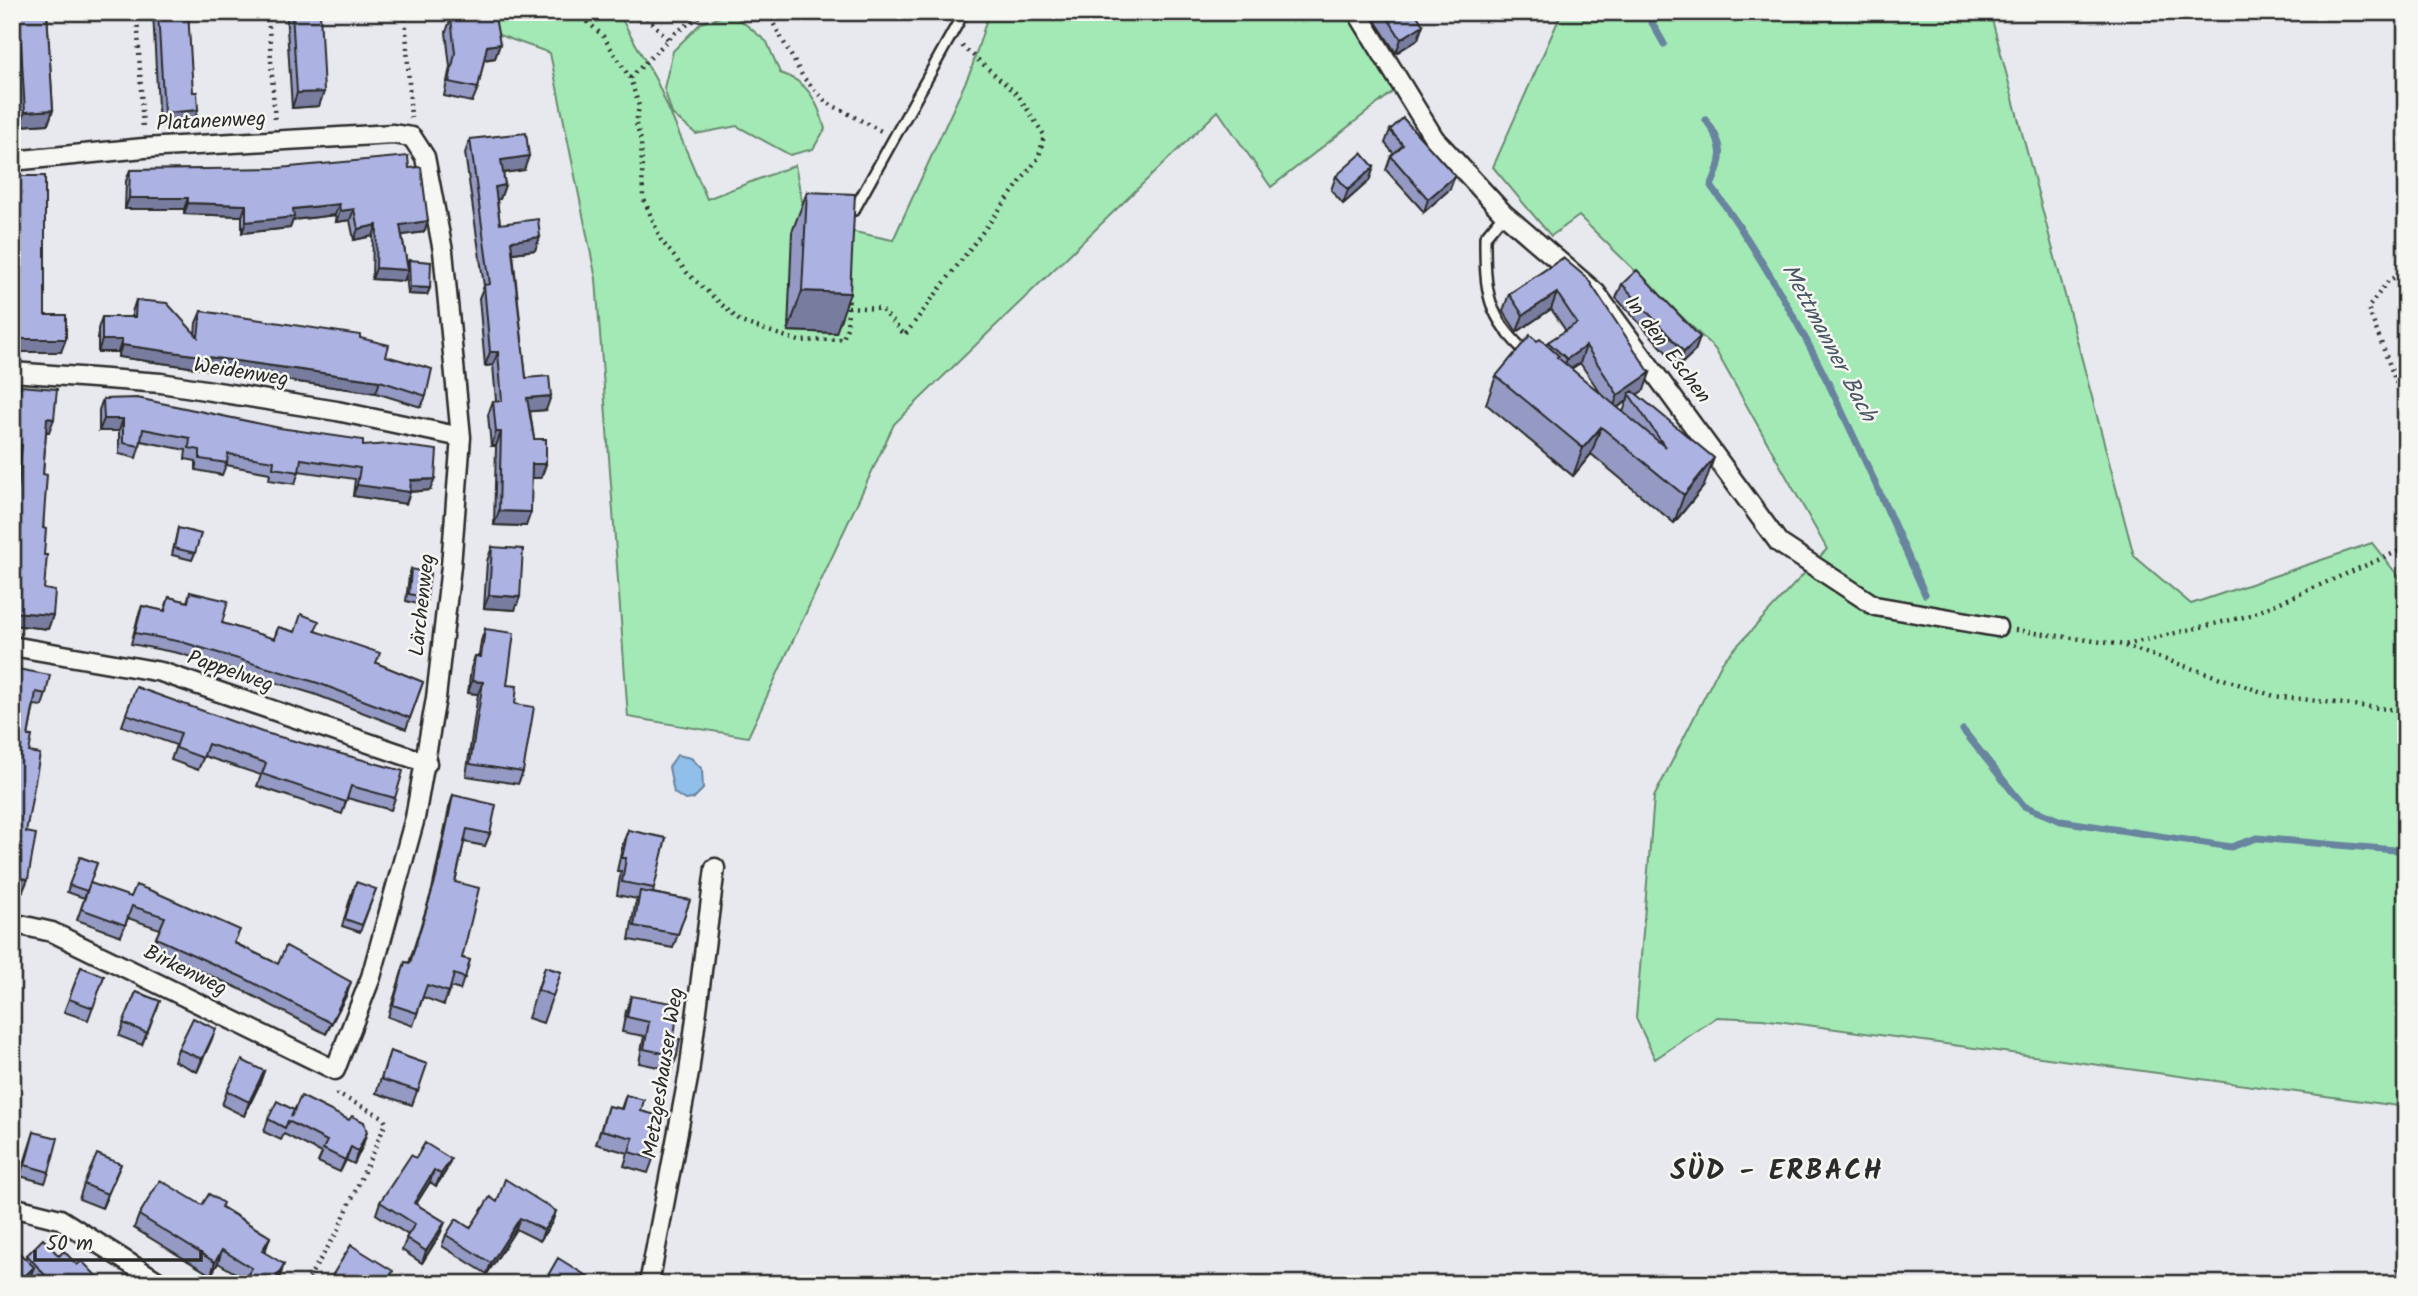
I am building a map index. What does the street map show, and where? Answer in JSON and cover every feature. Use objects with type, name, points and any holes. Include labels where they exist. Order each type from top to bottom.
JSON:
[{"type":"street","name":"In den Eschen","points":[[1357,12],[1434,138],[1504,214],[1596,293],[1779,543],[1875,606],[1997,627]]},
{"type":"street","name":"Platanenweg","points":[[12,161],[144,148],[393,134],[412,136]]},
{"type":"street","name":"Lärchenweg","points":[[335,1070],[370,977],[415,818],[426,763],[451,566],[461,437],[443,251],[425,156],[412,136]]},
{"type":"street","name":"Weidenweg","points":[[12,372],[161,383],[337,411],[461,437]]},
{"type":"street","name":"Pappelweg","points":[[12,646],[161,672],[426,763]]},
{"type":"street","name":"Metzgeshauser Weg","points":[[649,1284],[690,1073],[715,868]]},
{"type":"street","name":"Birkenweg","points":[[12,923],[52,932],[335,1070]]},
{"type":"street","points":[[12,1208],[60,1219],[162,1284]]},
{"type":"lane","points":[[831,208],[854,210],[964,12]]},
{"type":"lane","points":[[1504,214],[1485,237],[1490,300],[1497,322],[1534,360]]},
{"type":"path","points":[[137,12],[144,148]]},
{"type":"path","points":[[268,12],[276,141]]},
{"type":"path","points":[[405,12],[412,136]]},
{"type":"path","points":[[577,12],[604,36],[629,78],[639,106],[636,124],[641,141],[643,197],[660,240],[688,274],[741,322],[799,341],[843,339],[849,287]]},
{"type":"path","points":[[642,12],[668,39]]},
{"type":"path","points":[[629,78],[668,39],[706,12]]},
{"type":"path","points":[[767,12],[803,77],[826,102],[893,137]]},
{"type":"path","points":[[848,307],[881,309],[905,335],[1039,157],[1044,135],[1018,94],[952,37]]},
{"type":"path","points":[[2406,271],[2388,281],[2368,308],[2406,408]]},
{"type":"path","points":[[2124,645],[2248,616],[2406,548]]},
{"type":"path","points":[[1997,627],[2124,645],[2274,696],[2406,711]]},
{"type":"path","points":[[305,1284],[336,1234],[386,1123],[383,1117],[337,1094],[335,1070]]},
{"type":"path","points":[[2395,1284],[2397,1268],[2406,1253]]},
{"type":"green space","points":[[434,12],[613,12],[620,16],[657,82],[707,199],[795,165],[806,222],[893,240],[971,70],[989,12],[1365,12],[1351,19],[1394,91],[1271,187],[1218,111],[894,424],[748,737],[628,717],[596,279],[550,53]]},
{"type":"green space","points":[[1562,12],[1990,12],[2134,556],[2191,604],[2372,543],[2406,586],[2406,1107],[1762,1019],[1717,1017],[1655,1059],[1636,1018],[1654,797],[1722,662],[1827,549],[1715,349],[1579,216],[1551,236],[1493,167]]},
{"type":"green space","points":[[732,13],[767,42],[780,73],[798,81],[815,102],[825,129],[813,149],[790,155],[737,126],[696,134],[672,114],[664,88],[673,51],[701,23]]},
{"type":"water","points":[[677,755],[691,758],[702,769],[703,789],[693,799],[685,800],[674,793],[669,767]]},
{"type":"building","points":[[19,12],[47,12],[53,110],[25,112]]},
{"type":"building","points":[[158,12],[188,12],[193,92],[197,92],[198,110],[164,113]]},
{"type":"building","points":[[292,12],[320,12],[324,92],[297,93]]},
{"type":"building","points":[[494,12],[500,44],[487,46],[478,88],[449,82],[455,53],[451,18]]},
{"type":"building","points":[[1384,12],[1415,12],[1423,25],[1401,39]]},
{"type":"building","points":[[1403,118],[1455,176],[1428,199],[1391,156],[1403,145],[1390,130]]},
{"type":"building","points":[[526,133],[529,156],[501,160],[505,185],[495,187],[500,224],[538,219],[540,237],[511,241],[526,378],[549,376],[551,396],[527,398],[534,439],[546,439],[546,464],[532,464],[531,512],[499,511],[501,432],[496,432],[493,401],[502,401],[498,352],[490,352],[484,285],[490,284],[470,139]]},
{"type":"building","points":[[1362,153],[1374,167],[1348,190],[1336,176]]},
{"type":"building","points":[[408,156],[409,168],[421,167],[428,221],[400,225],[408,270],[376,268],[377,225],[358,229],[354,209],[340,211],[339,204],[293,209],[294,217],[246,222],[246,205],[188,203],[188,198],[129,198],[130,170],[279,168]]},
{"type":"building","points":[[17,176],[45,176],[45,315],[66,315],[66,339],[18,339]]},
{"type":"building","points":[[807,192],[855,194],[850,293],[802,291]]},
{"type":"building","points":[[1563,258],[1587,278],[1650,373],[1618,395],[1586,346],[1567,359],[1548,342],[1577,323],[1557,293],[1523,315],[1509,294]]},
{"type":"building","points":[[409,260],[431,262],[430,288],[410,287]]},
{"type":"building","points":[[1637,270],[1700,337],[1684,352],[1622,284]]},
{"type":"building","points":[[136,300],[167,303],[198,337],[201,311],[360,335],[360,338],[389,345],[386,356],[432,369],[426,396],[380,381],[122,345],[122,340],[102,340],[102,317],[135,317]]},
{"type":"building","points":[[1530,335],[1537,341],[1540,339],[1559,356],[1557,357],[1665,447],[1629,394],[1633,391],[1714,458],[1684,495],[1601,427],[1583,448],[1496,376]]},
{"type":"building","points":[[20,386],[57,389],[54,419],[47,418],[43,474],[47,475],[43,528],[46,529],[44,555],[47,555],[44,589],[55,591],[53,615],[13,612],[21,526],[15,526],[22,445],[15,445]]},
{"type":"building","points":[[137,398],[280,428],[363,440],[363,446],[389,444],[437,450],[435,479],[411,480],[410,492],[357,485],[360,468],[301,459],[299,472],[273,468],[274,461],[228,454],[227,463],[200,459],[200,450],[189,448],[190,438],[143,429],[140,446],[123,443],[123,419],[104,419],[103,399]]},
{"type":"building","points":[[178,528],[201,534],[195,553],[174,548]]},
{"type":"building","points":[[492,547],[523,549],[520,597],[489,595]]},
{"type":"building","points":[[411,569],[430,573],[427,598],[409,594]]},
{"type":"building","points":[[190,592],[228,601],[222,623],[275,639],[278,627],[295,632],[301,614],[319,621],[315,631],[380,653],[376,663],[423,682],[410,718],[318,683],[182,642],[135,633],[142,606],[165,611],[169,597],[188,602]]},
{"type":"building","points":[[485,629],[514,633],[507,685],[517,686],[515,704],[534,707],[523,772],[470,764],[483,682],[472,681],[475,656],[481,657]]},
{"type":"building","points":[[12,668],[50,675],[46,694],[36,692],[28,736],[32,736],[29,752],[40,754],[26,832],[36,834],[28,879],[12,877]]},
{"type":"building","points":[[136,687],[262,732],[403,771],[395,798],[351,786],[346,802],[262,774],[266,763],[208,744],[203,758],[176,748],[181,733],[126,714]]},
{"type":"building","points":[[453,795],[496,805],[490,834],[467,829],[455,882],[479,888],[462,958],[470,960],[465,978],[454,974],[449,992],[427,985],[417,1013],[393,1005],[405,962],[410,963],[436,878]]},
{"type":"building","points":[[628,830],[666,838],[654,888],[622,882],[626,858],[622,858]]},
{"type":"building","points":[[80,857],[97,863],[87,891],[69,885]]},
{"type":"building","points":[[356,882],[376,889],[362,925],[345,919]]},
{"type":"building","points":[[90,883],[131,897],[136,885],[240,930],[234,943],[278,964],[286,946],[351,982],[331,1023],[244,978],[156,938],[165,917],[132,906],[125,925],[81,909]]},
{"type":"building","points":[[640,891],[690,900],[678,934],[634,926]]},
{"type":"building","points":[[12,945],[17,947],[12,960]]},
{"type":"building","points":[[81,967],[104,976],[93,1008],[69,999]]},
{"type":"building","points":[[545,967],[561,972],[553,996],[538,990]]},
{"type":"building","points":[[136,992],[160,1001],[147,1033],[123,1023]]},
{"type":"building","points":[[631,996],[678,1004],[674,1038],[680,1039],[677,1056],[644,1049],[649,1022],[627,1017]]},
{"type":"building","points":[[193,1018],[216,1029],[202,1059],[178,1049]]},
{"type":"building","points":[[390,1051],[427,1064],[418,1091],[381,1079]]},
{"type":"building","points":[[242,1060],[264,1071],[249,1102],[227,1091]]},
{"type":"building","points":[[626,1095],[644,1100],[641,1111],[664,1117],[653,1159],[629,1152],[633,1138],[601,1130],[608,1106],[622,1109]]},
{"type":"building","points":[[301,1096],[349,1120],[352,1116],[364,1122],[367,1132],[358,1151],[351,1147],[345,1160],[323,1149],[327,1141],[288,1121],[285,1128],[268,1119],[277,1101],[294,1110],[291,1117]]},
{"type":"building","points":[[34,1132],[58,1138],[49,1172],[25,1165]]},
{"type":"building","points":[[425,1143],[451,1159],[441,1174],[434,1170],[414,1203],[445,1222],[426,1251],[406,1238],[415,1224],[380,1202],[411,1155],[416,1158]]},
{"type":"building","points":[[97,1154],[121,1164],[107,1194],[84,1184]]},
{"type":"building","points":[[505,1179],[556,1211],[544,1230],[520,1218],[491,1263],[446,1235],[456,1219],[470,1228],[490,1197],[497,1202]]},
{"type":"building","points":[[160,1180],[202,1205],[209,1194],[223,1203],[221,1207],[270,1237],[262,1251],[284,1264],[273,1284],[250,1284],[244,1280],[252,1268],[222,1250],[215,1262],[139,1215]]},
{"type":"building","points":[[43,1239],[59,1256],[64,1251],[77,1265],[82,1261],[104,1284],[53,1284],[27,1255]]},
{"type":"building","points":[[351,1245],[393,1271],[386,1284],[327,1284]]},
{"type":"building","points":[[12,1246],[34,1267],[17,1284],[12,1284]]},
{"type":"building","points":[[558,1258],[598,1283],[598,1284],[543,1284]]},
{"type":"waterway","name":"Mettmanner Bach","points":[[1136,12],[1156,17],[1209,12]]},
{"type":"waterway","name":"Mettmanner Bach","points":[[1311,12],[1320,13]]},
{"type":"waterway","name":"Mettmanner Bach","points":[[1646,12],[1664,44]]},
{"type":"waterway","name":"Mettmanner Bach","points":[[1706,120],[1717,137],[1720,152],[1718,168],[1711,186],[1744,234],[1803,333],[1854,436],[1925,594]]},
{"type":"waterway","name":"Mettmanner Bach","points":[[1963,730],[2024,806],[2061,821],[2231,847],[2257,838],[2406,851]]},
{"type":"district","name":"SÜD - ERBACH","points":[[1777,1171]]}]
